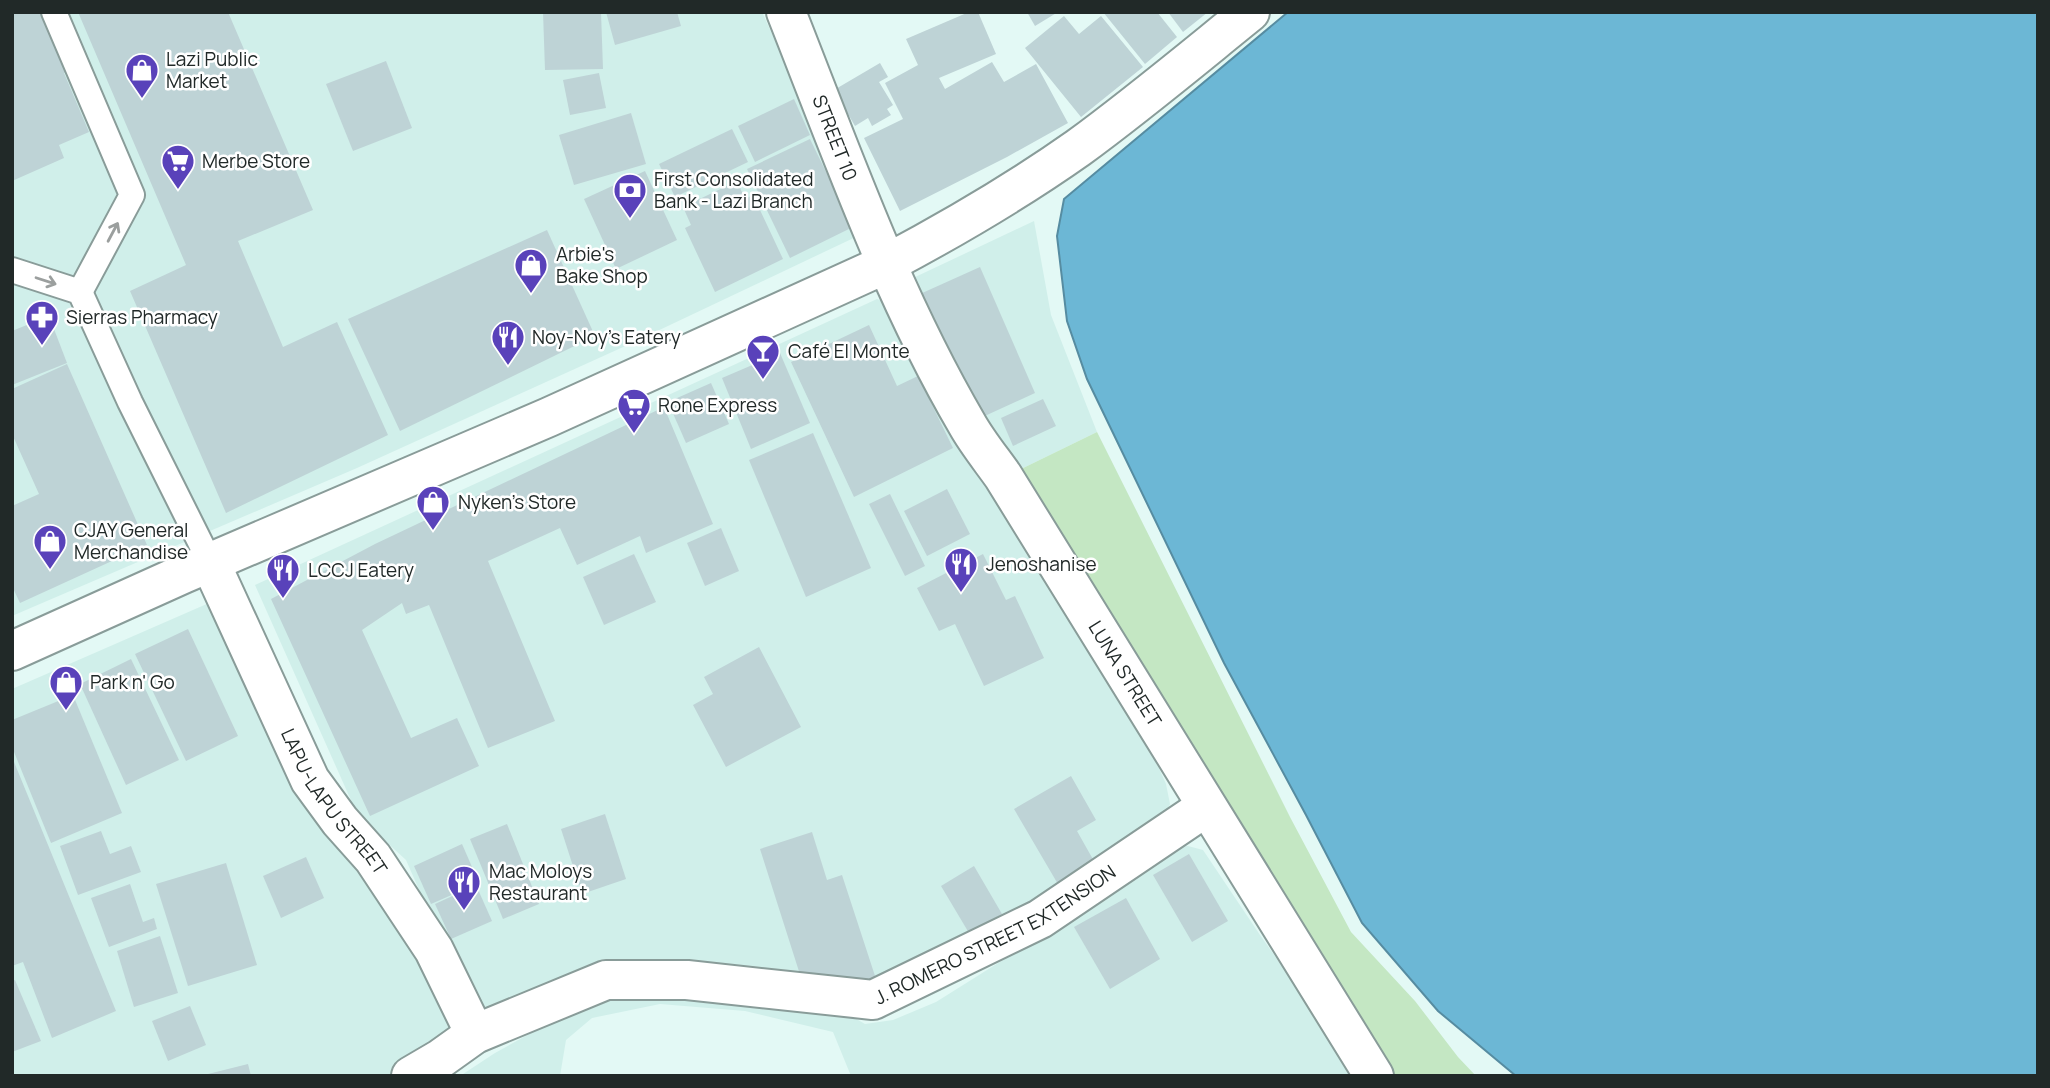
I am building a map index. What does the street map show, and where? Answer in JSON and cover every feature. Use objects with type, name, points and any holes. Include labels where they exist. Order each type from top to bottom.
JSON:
[{"type":"street","name":"STREET 10","points":[[786,12],[886,264]]},
{"type":"street","points":[[12,650],[549,417],[886,264],[950,230],[1076,149],[1141,101],[1250,12]]},
{"type":"street","name":"LUNA STREET","points":[[886,264],[968,426],[1003,477],[1374,1076]]},
{"type":"street","name":"LAPU-LAPU STREET","points":[[210,562],[310,780],[340,821],[373,858],[434,950],[475,1034]]},
{"type":"street","name":"J. ROMERO STREET EXTENSION","points":[[411,1076],[475,1034],[606,979],[687,980],[873,1000],[1040,919],[1206,807]]},
{"type":"lane","points":[[54,12],[132,195],[80,292]]},
{"type":"lane","points":[[12,270],[80,292],[130,402],[210,562]]},
{"type":"shaded area","points":[[12,12],[762,12],[829,157],[860,235],[632,343],[357,468],[12,616]]},
{"type":"shaded area","points":[[1034,221],[1051,315],[1097,432],[1013,473],[911,279]]},
{"type":"shaded area","points":[[877,299],[885,302],[956,431],[1158,766],[1166,784],[1170,804],[1162,823],[1147,838],[883,988],[681,973],[502,1015],[485,1008],[435,926],[406,860],[358,816],[255,585]]},
{"type":"shaded area","points":[[209,603],[301,801],[329,830],[422,967],[449,1016],[448,1033],[436,1051],[389,1076],[12,1076],[12,689]]},
{"type":"shaded area","points":[[1188,846],[1203,850],[1360,1076],[851,1076],[833,1032],[745,1011],[660,1004],[592,1018],[566,1040],[560,1076],[460,1076],[565,1014],[625,995],[651,993],[853,1017],[865,1024],[893,1020],[936,1002],[1069,919],[1171,848]]},
{"type":"green space","points":[[1097,432],[1290,817],[1351,932],[1415,1001],[1476,1076],[1391,1076],[1170,716],[1098,592],[1013,473]]},
{"type":"water","points":[[1288,12],[2038,12],[2038,1076],[1516,1076],[1438,1011],[1362,923],[1224,663],[1087,379],[1067,321],[1057,236],[1064,199]]},
{"type":"building","points":[[12,12],[40,12],[42,17],[49,13],[72,69],[64,73],[89,132],[59,145],[64,158],[12,181]]},
{"type":"building","points":[[78,12],[228,12],[313,210],[238,241],[283,347],[337,322],[388,435],[226,513],[130,291],[186,265]]},
{"type":"building","points":[[543,12],[601,12],[603,69],[545,70]]},
{"type":"building","points":[[606,12],[677,12],[681,26],[615,45]]},
{"type":"building","points":[[969,12],[978,12],[996,54],[939,78],[945,89],[992,62],[1004,82],[1036,64],[1068,123],[900,211],[864,138],[903,119],[885,83],[918,65],[906,39]]},
{"type":"building","points":[[1027,12],[1058,12],[1035,26]]},
{"type":"building","points":[[1103,12],[1157,12],[1177,37],[1145,64]]},
{"type":"building","points":[[1168,12],[1208,12],[1183,32]]},
{"type":"building","points":[[1064,16],[1079,34],[1101,16],[1143,67],[1081,117],[1025,48]]},
{"type":"building","points":[[386,61],[412,128],[353,151],[326,84]]},
{"type":"building","points":[[880,63],[888,77],[879,82],[893,105],[887,109],[891,115],[872,126],[868,118],[855,126],[834,90]]},
{"type":"building","points":[[599,73],[606,108],[570,115],[563,80]]},
{"type":"building","points":[[794,99],[810,135],[755,162],[738,126]]},
{"type":"building","points":[[631,113],[646,164],[574,185],[559,135]]},
{"type":"building","points":[[732,129],[748,162],[675,197],[659,164]]},
{"type":"building","points":[[810,139],[853,227],[790,258],[747,169]]},
{"type":"building","name":"First Consolidated Bank - Lazi Branch","points":[[645,171],[677,240],[616,269],[584,199]]},
{"type":"building","points":[[737,181],[745,199],[753,195],[783,259],[715,292],[685,228],[691,225],[683,207]]},
{"type":"building","points":[[547,230],[595,336],[400,431],[348,319]]},
{"type":"building","points":[[980,267],[1035,393],[976,420],[920,294]]},
{"type":"building","points":[[49,316],[67,363],[12,385],[12,331]]},
{"type":"building","points":[[869,325],[897,386],[918,376],[953,448],[854,497],[791,362]]},
{"type":"building","points":[[780,353],[810,423],[751,449],[722,378]]},
{"type":"building","points":[[67,364],[147,545],[20,603],[12,586],[12,506],[39,494],[12,434],[12,389]]},
{"type":"building","points":[[711,383],[729,424],[686,443],[668,402]]},
{"type":"building","points":[[1043,399],[1056,426],[1013,446],[1001,418]]},
{"type":"building","points":[[664,407],[713,524],[646,553],[640,536],[577,565],[560,528],[488,561],[555,721],[488,748],[429,605],[406,614],[402,603],[362,630],[411,738],[457,718],[479,766],[370,816],[271,599],[375,544]]},
{"type":"building","points":[[813,433],[871,568],[806,597],[749,460]]},
{"type":"building","points":[[947,489],[970,534],[927,556],[904,511]]},
{"type":"building","points":[[890,494],[925,566],[905,576],[869,504]]},
{"type":"building","points":[[721,528],[739,571],[705,586],[687,543]]},
{"type":"building","points":[[634,554],[656,602],[604,625],[583,577]]},
{"type":"building","points":[[983,554],[1006,600],[1015,596],[1044,658],[984,686],[955,624],[939,631],[917,588]]},
{"type":"building","points":[[188,629],[238,736],[186,761],[135,654]]},
{"type":"building","points":[[759,647],[801,727],[726,767],[693,705],[713,694],[704,677]]},
{"type":"building","points":[[131,659],[179,760],[126,785],[80,684]]},
{"type":"building","points":[[73,695],[122,813],[51,843],[12,747],[12,720]]},
{"type":"building","points":[[12,757],[116,1011],[52,1038],[23,962],[12,966]]},
{"type":"building","points":[[1071,776],[1096,820],[1077,831],[1099,870],[1062,891],[1014,809]]},
{"type":"building","points":[[605,814],[626,879],[582,894],[561,829]]},
{"type":"building","points":[[507,824],[539,904],[503,919],[470,839]]},
{"type":"building","points":[[101,831],[110,854],[131,846],[141,872],[78,895],[60,846]]},
{"type":"building","points":[[812,832],[827,880],[842,875],[876,979],[841,989],[803,984],[760,849]]},
{"type":"building","points":[[462,844],[479,883],[431,904],[414,866]]},
{"type":"building","points":[[1189,854],[1228,921],[1192,942],[1153,875]]},
{"type":"building","points":[[306,857],[324,898],[281,918],[263,876]]},
{"type":"building","points":[[226,863],[257,965],[188,986],[156,884]]},
{"type":"building","points":[[974,866],[1002,914],[969,933],[941,886]]},
{"type":"building","points":[[130,884],[143,922],[154,918],[157,929],[109,947],[91,898]]},
{"type":"building","name":"Mac Moloys Restaurant","points":[[476,885],[492,921],[451,939],[435,904]]},
{"type":"building","points":[[1126,898],[1160,959],[1110,989],[1074,927]]},
{"type":"building","points":[[160,936],[178,993],[134,1007],[117,951]]},
{"type":"building","points":[[15,980],[41,1041],[12,1052],[12,981]]},
{"type":"building","points":[[190,1006],[206,1045],[168,1061],[152,1021]]},
{"type":"building","points":[[248,1064],[251,1076],[204,1076],[204,1075]]},
{"type":"place","name":"Lazi Public Market","points":[[142,100]]},
{"type":"place","name":"Merbe Store","points":[[178,191]]},
{"type":"place","name":"First Consolidated Bank - Lazi Branch","points":[[630,220]]},
{"type":"place","name":"Arbie's Bake Shop","points":[[531,295]]},
{"type":"place","name":"Sierras Pharmacy","points":[[42,347]]},
{"type":"place","name":"Noy-Noy's Eatery","points":[[508,367]]},
{"type":"place","name":"Café El Monte","points":[[763,381]]},
{"type":"place","name":"Rone Express","points":[[634,435]]},
{"type":"place","name":"Nyken's Store","points":[[433,532]]},
{"type":"place","name":"CJAY General Merchandise","points":[[50,571]]},
{"type":"place","name":"Jenoshanise","points":[[961,594]]},
{"type":"place","name":"LCCJ Eatery","points":[[283,600]]},
{"type":"place","name":"Park n' Go","points":[[66,712]]},
{"type":"place","name":"Mac Moloys Restaurant","points":[[464,912]]}]
